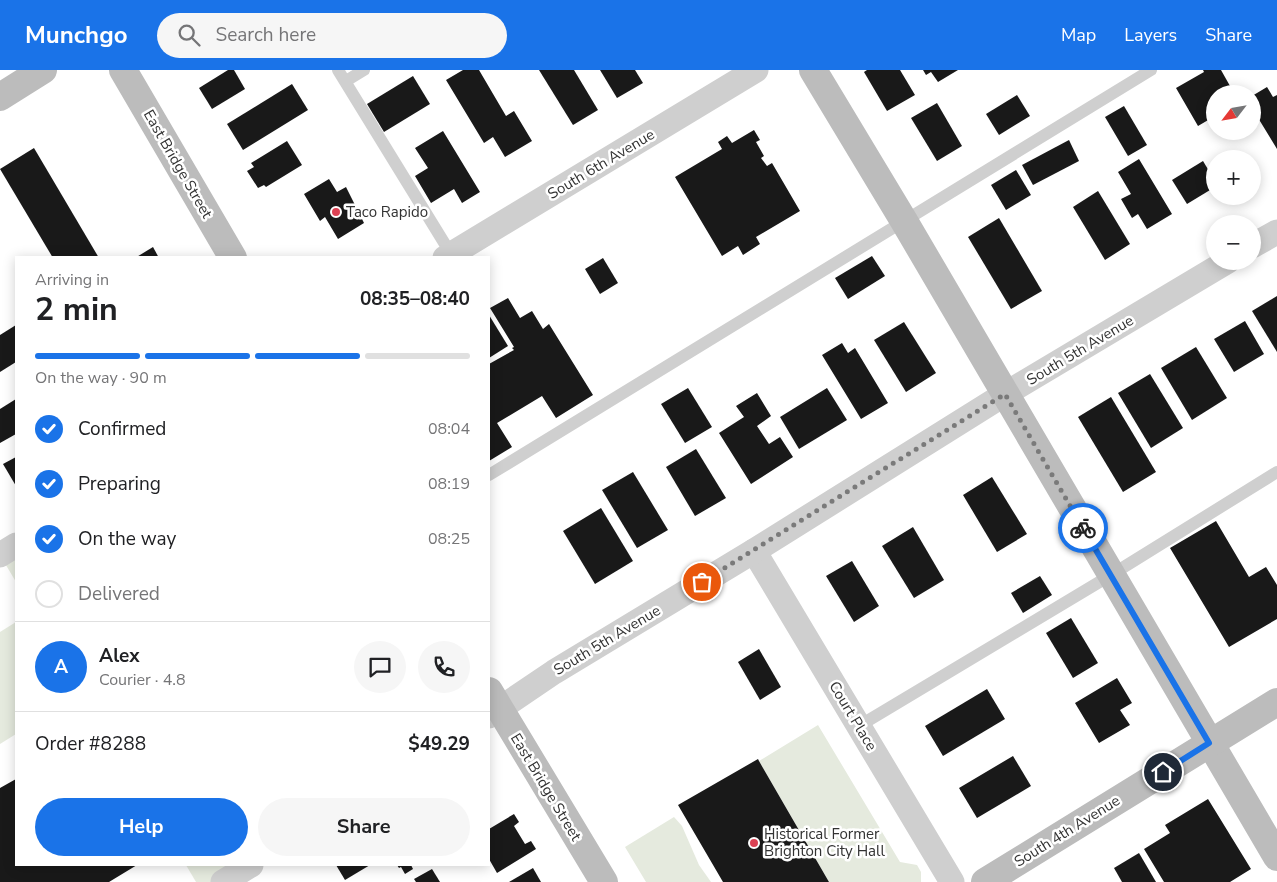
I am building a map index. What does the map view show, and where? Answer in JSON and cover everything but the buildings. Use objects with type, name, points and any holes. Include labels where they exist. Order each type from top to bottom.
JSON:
[{"type":"street","points":[[0,97],[43,70]]},
{"type":"street","name":"East Bridge Street","points":[[123,70],[231,256]]},
{"type":"street","name":"South 6th Avenue","points":[[448,256],[756,70]]},
{"type":"street","points":[[813,70],[904,221],[1277,857]]},
{"type":"street","points":[[1261,241],[1277,232]]},
{"type":"street","name":"South 5th Avenue","points":[[492,706],[554,672],[754,551],[1005,394],[1213,270]]},
{"type":"street","points":[[0,555],[15,546]]},
{"type":"street","name":"Court Place","points":[[754,551],[952,882]]},
{"type":"street","name":"South 4th Avenue","points":[[985,882],[1277,702]]},
{"type":"street","name":"East Bridge Street","points":[[492,706],[604,882]]},
{"type":"street","points":[[223,882],[249,866]]},
{"type":"lane","points":[[338,70],[448,256]]},
{"type":"lane","points":[[346,81],[364,70]]},
{"type":"lane","points":[[490,474],[1151,70]]},
{"type":"lane","points":[[858,726],[1277,472]]},
{"type":"shaded area","points":[[15,546],[15,580],[0,555]]},
{"type":"shaded area","points":[[15,623],[15,735],[0,744],[0,632]]},
{"type":"shaded area","points":[[818,725],[900,862],[917,865],[921,872],[921,882],[829,882],[759,761]]},
{"type":"shaded area","points":[[674,817],[682,826],[699,865],[711,882],[646,882],[625,847]]},
{"type":"shaded area","points":[[187,866],[249,866],[223,882],[196,882]]},
{"type":"way so far","points":[[702,582],[1005,394],[1083,528]]},
{"type":"place","name":"Taco Rapido","points":[[336,212]]},
{"type":"place","name":"Historical Former Brighton City Hall","points":[[754,843]]},
{"type":"route","points":[[1083,528],[1209,743],[1163,772]]}]
